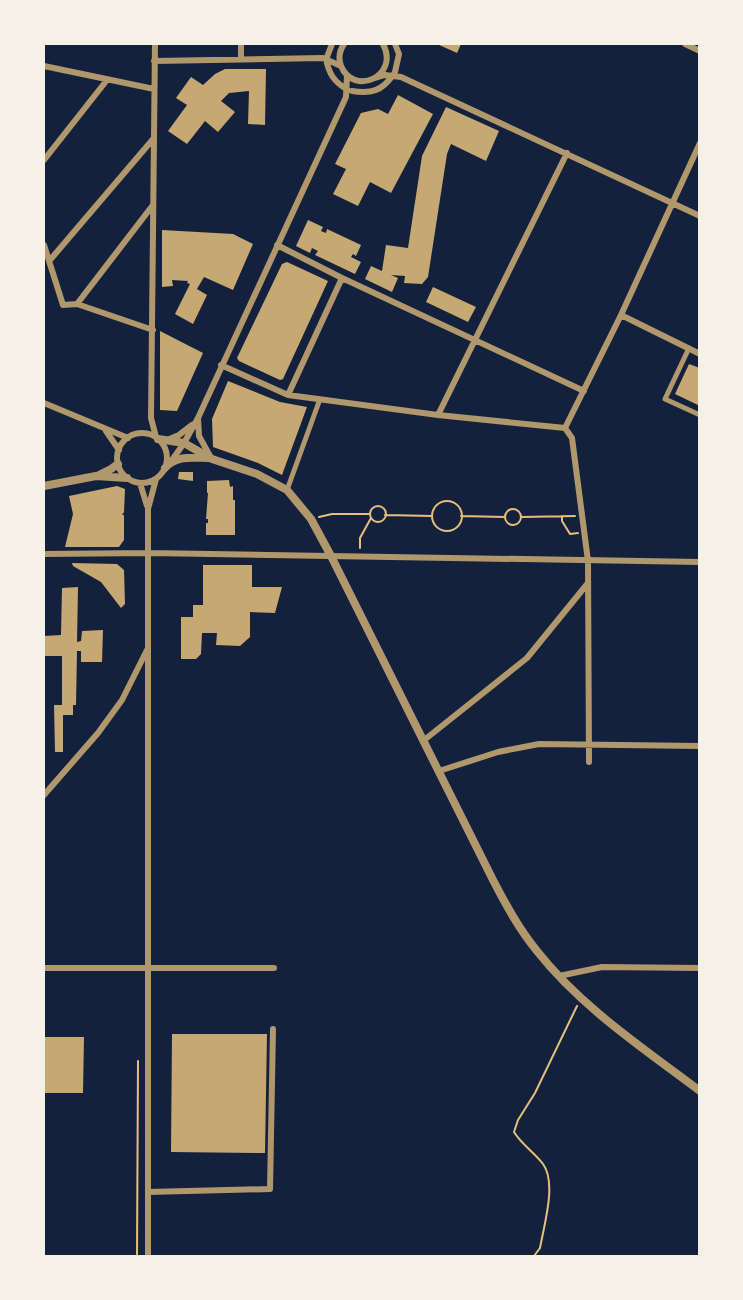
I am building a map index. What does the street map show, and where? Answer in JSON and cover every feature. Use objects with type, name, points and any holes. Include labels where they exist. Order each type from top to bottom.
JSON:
[{"type":"street","points":[[154,44],[152,418],[164,447],[167,465]]},
{"type":"street","points":[[241,44],[241,58]]},
{"type":"street","points":[[332,44],[325,58],[328,71],[333,79],[349,92],[363,93],[380,90],[396,75],[399,54],[395,44]]},
{"type":"street","points":[[383,44],[387,52],[389,67],[396,75],[699,216]]},
{"type":"street","points":[[685,44],[699,51]]},
{"type":"street","points":[[154,61],[325,58],[337,52],[343,45]]},
{"type":"street","points":[[343,45],[339,55],[341,66],[353,79],[365,81]]},
{"type":"street","points":[[325,58],[341,66]]},
{"type":"street","points":[[375,78],[385,67],[387,60]]},
{"type":"street","points":[[44,66],[154,89]]},
{"type":"street","points":[[347,75],[349,92]]},
{"type":"street","points":[[148,509],[156,479],[184,443],[196,421],[349,92],[365,81],[396,75]]},
{"type":"street","points":[[44,160],[107,80]]},
{"type":"street","points":[[50,260],[154,138]]},
{"type":"street","points":[[565,428],[621,315],[699,143]]},
{"type":"street","points":[[438,415],[567,153]]},
{"type":"street","points":[[77,304],[154,205]]},
{"type":"street","points":[[277,244],[342,278],[584,391]]},
{"type":"street","points":[[44,245],[63,305],[77,304],[153,330]]},
{"type":"street","points":[[288,395],[342,278]]},
{"type":"street","points":[[621,315],[699,354]]},
{"type":"street","points":[[689,348],[665,399],[699,415]]},
{"type":"street","points":[[221,364],[288,395],[438,415],[565,428],[572,438],[588,561],[589,762]]},
{"type":"street","points":[[287,490],[320,399]]},
{"type":"street","points":[[44,403],[128,438]]},
{"type":"street","points":[[127,478],[118,464],[119,450],[128,438],[147,430],[152,418]]},
{"type":"street","points":[[160,439],[178,435],[196,421]]},
{"type":"street","points":[[196,421],[199,436],[212,459]]},
{"type":"street","points":[[106,430],[119,450]]},
{"type":"street","points":[[142,433],[184,443],[212,459],[257,474],[287,490],[311,519],[510,911],[537,952],[581,998],[699,1091]]},
{"type":"street","points":[[167,465],[187,458],[212,459]]},
{"type":"street","points":[[44,486],[96,476],[118,464]]},
{"type":"street","points":[[96,476],[127,478],[140,483],[156,479]]},
{"type":"street","points":[[140,483],[148,509],[149,553],[148,1257]]},
{"type":"street","points":[[44,554],[149,553],[699,562]]},
{"type":"street","points":[[423,741],[527,658],[588,583]]},
{"type":"street","points":[[44,795],[110,717],[122,700],[149,647]]},
{"type":"street","points":[[439,771],[498,752],[529,746],[589,744],[699,746]]},
{"type":"street","points":[[559,976],[602,967],[699,968]]},
{"type":"street","points":[[44,968],[274,968]]},
{"type":"street","points":[[148,1192],[270,1189],[273,1029]]},
{"type":"path","points":[[446,502],[456,504],[461,516],[458,526],[449,531],[436,526],[432,516],[437,505],[446,502]]},
{"type":"path","points":[[369,514],[374,507],[379,506],[383,508],[386,515]]},
{"type":"path","points":[[514,509],[521,517],[518,524],[513,525],[506,522],[505,517],[509,510],[514,509]]},
{"type":"path","points":[[311,519],[332,514],[369,514]]},
{"type":"path","points":[[369,514],[375,521],[380,522],[386,515]]},
{"type":"path","points":[[386,515],[432,516]]},
{"type":"path","points":[[461,516],[505,517]]},
{"type":"path","points":[[562,516],[562,521],[570,534],[584,532]]},
{"type":"path","points":[[521,517],[582,516]]},
{"type":"path","points":[[359,557],[360,538],[371,518]]},
{"type":"path","points":[[534,1257],[540,1248],[550,1179],[543,1163],[520,1142],[514,1132],[581,998]]},
{"type":"building","points":[[437,44],[461,44],[457,53]]},
{"type":"building","points":[[225,69],[266,69],[265,125],[248,124],[249,91],[229,93],[221,101],[235,112],[218,132],[205,121],[187,144],[168,131],[187,105],[176,98],[191,77],[203,85],[215,74]]},
{"type":"building","points":[[398,95],[433,114],[391,193],[370,182],[358,206],[333,194],[346,169],[335,164],[361,113],[378,109],[388,114]]},
{"type":"building","points":[[446,107],[499,131],[486,161],[451,144],[447,154],[428,277],[422,284],[404,283],[405,276],[391,275],[398,278],[392,292],[365,279],[371,266],[382,271],[386,245],[408,248],[422,156]]},
{"type":"building","points":[[308,220],[323,227],[321,231],[326,233],[327,229],[361,245],[356,256],[353,254],[351,257],[361,262],[355,274],[315,255],[318,251],[312,248],[310,253],[296,246]]},
{"type":"building","points":[[162,230],[233,234],[253,244],[233,290],[204,277],[197,289],[207,295],[193,324],[175,314],[190,284],[187,283],[188,281],[172,280],[173,286],[162,287]]},
{"type":"building","points":[[287,262],[328,281],[283,379],[280,380],[237,358],[282,264]]},
{"type":"building","points":[[433,287],[476,307],[468,322],[426,302]]},
{"type":"building","points":[[160,331],[203,353],[177,411],[160,410]]},
{"type":"building","points":[[689,364],[700,368],[700,406],[675,394]]},
{"type":"building","points":[[228,381],[280,402],[307,407],[282,475],[258,463],[213,447],[212,419]]},
{"type":"building","points":[[179,472],[193,472],[193,481],[178,479]]},
{"type":"building","points":[[229,480],[230,487],[233,486],[233,500],[235,500],[235,535],[206,535],[207,481]]},
{"type":"building","points":[[117,486],[125,489],[122,515],[124,515],[124,540],[119,547],[65,547],[73,514],[69,496]]},
{"type":"building","points":[[72,563],[117,564],[124,570],[125,604],[121,608],[101,582],[73,566]]},
{"type":"building","points":[[203,565],[252,565],[252,587],[282,587],[275,613],[250,612],[250,637],[240,646],[216,645],[217,633],[202,633],[201,654],[196,659],[181,659],[181,617],[193,617],[193,605],[203,605]]},
{"type":"building","points":[[78,587],[77,642],[81,641],[82,631],[103,630],[102,662],[81,662],[81,651],[77,651],[76,705],[73,705],[73,715],[63,715],[63,752],[55,752],[54,705],[62,705],[62,656],[44,656],[44,636],[61,635],[62,588]]},
{"type":"building","points":[[172,1034],[267,1034],[265,1153],[171,1152]]},
{"type":"building","points":[[44,1037],[84,1037],[83,1093],[44,1093]]}]
